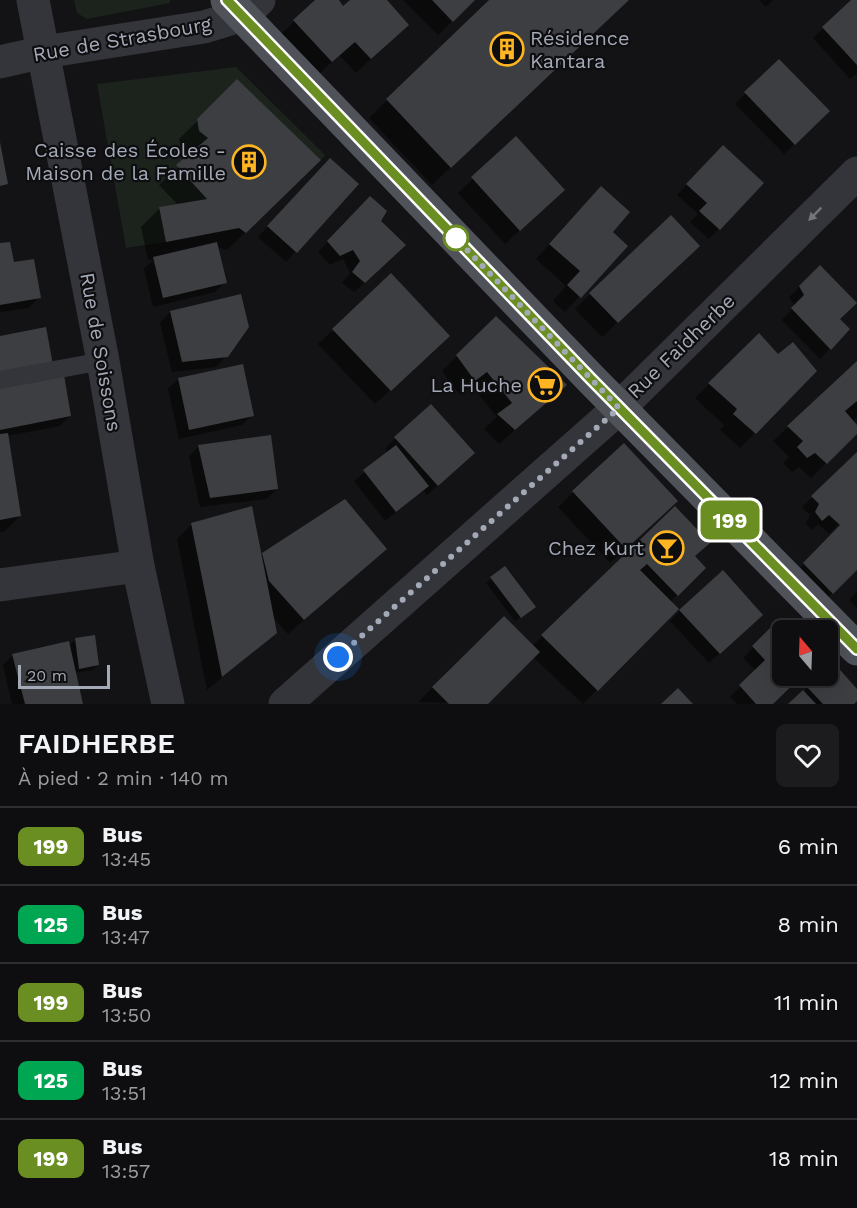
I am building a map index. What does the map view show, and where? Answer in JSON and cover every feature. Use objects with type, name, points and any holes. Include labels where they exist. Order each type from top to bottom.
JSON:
[{"type":"main road","points":[[243,5],[619,408],[857,649]]},
{"type":"street","name":"Rue de Soissons","points":[[33,0],[103,361],[138,566],[168,704]]},
{"type":"street","name":"Rue de Strasbourg","points":[[0,62],[44,52],[204,27],[243,5]]},
{"type":"street","name":"Rue Faidherbe","points":[[285,704],[619,408],[857,173]]},
{"type":"street","points":[[0,585],[138,566]]},
{"type":"lane","points":[[0,380],[103,361]]},
{"type":"shaded area","points":[[74,0],[170,0],[170,3],[87,19],[77,13]]},
{"type":"shaded area","points":[[236,67],[325,155],[321,160],[237,80],[197,119],[199,131],[208,138],[177,165],[207,199],[159,207],[166,242],[126,248],[97,84]]},
{"type":"building","points":[[315,0],[339,0],[343,6],[350,0],[387,0],[409,25],[371,59],[355,42],[332,62],[293,20]]},
{"type":"building","points":[[432,0],[475,0],[453,22]]},
{"type":"building","name":"Résidence Kantara","points":[[489,0],[629,0],[451,168],[386,99]]},
{"type":"building","points":[[851,0],[857,0],[857,65],[822,27]]},
{"type":"building","points":[[779,59],[830,111],[795,145],[744,92]]},
{"type":"building","name":"Caisse des Écoles - Maison de la Famille","points":[[237,79],[321,160],[246,233],[239,228],[166,242],[159,207],[207,199],[176,165],[208,138],[199,131],[197,119]]},
{"type":"building","points":[[516,136],[565,190],[520,231],[471,177]]},
{"type":"building","points":[[0,142],[8,184],[0,186]]},
{"type":"building","points":[[723,145],[764,183],[720,230],[699,211],[707,203],[686,184]]},
{"type":"building","points":[[330,158],[359,184],[297,253],[267,226]]},
{"type":"building","points":[[601,186],[630,212],[613,232],[628,246],[581,298],[567,285],[580,271],[549,244]]},
{"type":"building","points":[[370,196],[387,211],[381,221],[406,245],[365,283],[352,272],[360,261],[353,250],[340,256],[327,241]]},
{"type":"building","points":[[671,215],[700,246],[618,323],[589,293]]},
{"type":"building","points":[[10,242],[14,262],[34,259],[41,298],[0,305],[0,243]]},
{"type":"building","points":[[217,242],[227,283],[163,298],[153,257]]},
{"type":"building","points":[[820,265],[857,303],[840,319],[850,329],[831,350],[791,308],[804,295],[799,286]]},
{"type":"building","points":[[391,273],[450,336],[391,391],[332,329]]},
{"type":"building","points":[[241,294],[249,327],[228,357],[182,362],[170,311]]},
{"type":"building","points":[[496,316],[567,385],[515,430],[497,414],[512,403],[487,372],[475,381],[456,355]]},
{"type":"building","points":[[46,327],[53,365],[0,375],[0,336]]},
{"type":"building","points":[[759,333],[778,354],[793,342],[817,371],[756,434],[733,414],[737,409],[708,383]]},
{"type":"building","points":[[857,361],[857,401],[845,411],[857,425],[857,434],[827,464],[815,453],[807,458],[797,447],[803,441],[787,426]]},
{"type":"building","points":[[243,364],[254,416],[189,430],[178,378]]},
{"type":"building","points":[[64,375],[71,416],[0,430],[0,387]]},
{"type":"building","points":[[431,404],[475,453],[438,486],[394,437]]},
{"type":"building","points":[[8,433],[21,516],[0,520],[0,434]]},
{"type":"building","points":[[271,435],[278,489],[210,498],[198,445]]},
{"type":"building","points":[[624,443],[678,501],[626,549],[572,491]]},
{"type":"building","points":[[396,445],[429,486],[396,512],[363,470]]},
{"type":"building","points":[[857,452],[857,570],[833,594],[803,563],[840,525],[829,515],[822,521],[815,512],[819,504],[811,496]]},
{"type":"building","points":[[345,499],[387,549],[304,620],[269,581],[262,553]]},
{"type":"building","points":[[252,506],[277,633],[222,677],[191,523]]},
{"type":"building","points":[[675,506],[710,543],[695,556],[706,568],[678,596],[647,564],[640,570],[679,609],[598,691],[541,635]]},
{"type":"building","points":[[505,566],[536,607],[521,618],[490,577]]},
{"type":"building","points":[[723,570],[763,615],[720,654],[679,610]]},
{"type":"building","points":[[504,616],[540,652],[488,704],[449,704],[432,687]]},
{"type":"building","points":[[772,626],[772,686],[792,686],[773,704],[756,704],[739,685],[765,660],[752,646]]},
{"type":"building","points":[[95,635],[99,665],[79,669],[75,638]]},
{"type":"building","points":[[69,641],[83,704],[25,704],[12,654]]},
{"type":"building","points":[[838,668],[857,689],[857,701],[854,704],[823,704],[806,686],[838,686]]},
{"type":"building","points":[[678,688],[693,704],[661,704]]},
{"type":"building","points":[[803,690],[816,704],[788,704]]},
{"type":"bus line","name":"199","points":[[227,0],[591,379],[857,649]]},
{"type":"place","name":"Résidence Kantara","points":[[507,49]]},
{"type":"place","name":"Caisse des Écoles - Maison de la Famille","points":[[249,162]]},
{"type":"place","name":"La Huche","points":[[545,385]]},
{"type":"place","name":"Chez Kurt","points":[[667,548]]},
{"type":"route","points":[[338,657],[619,408],[448,230],[456,238]]}]
